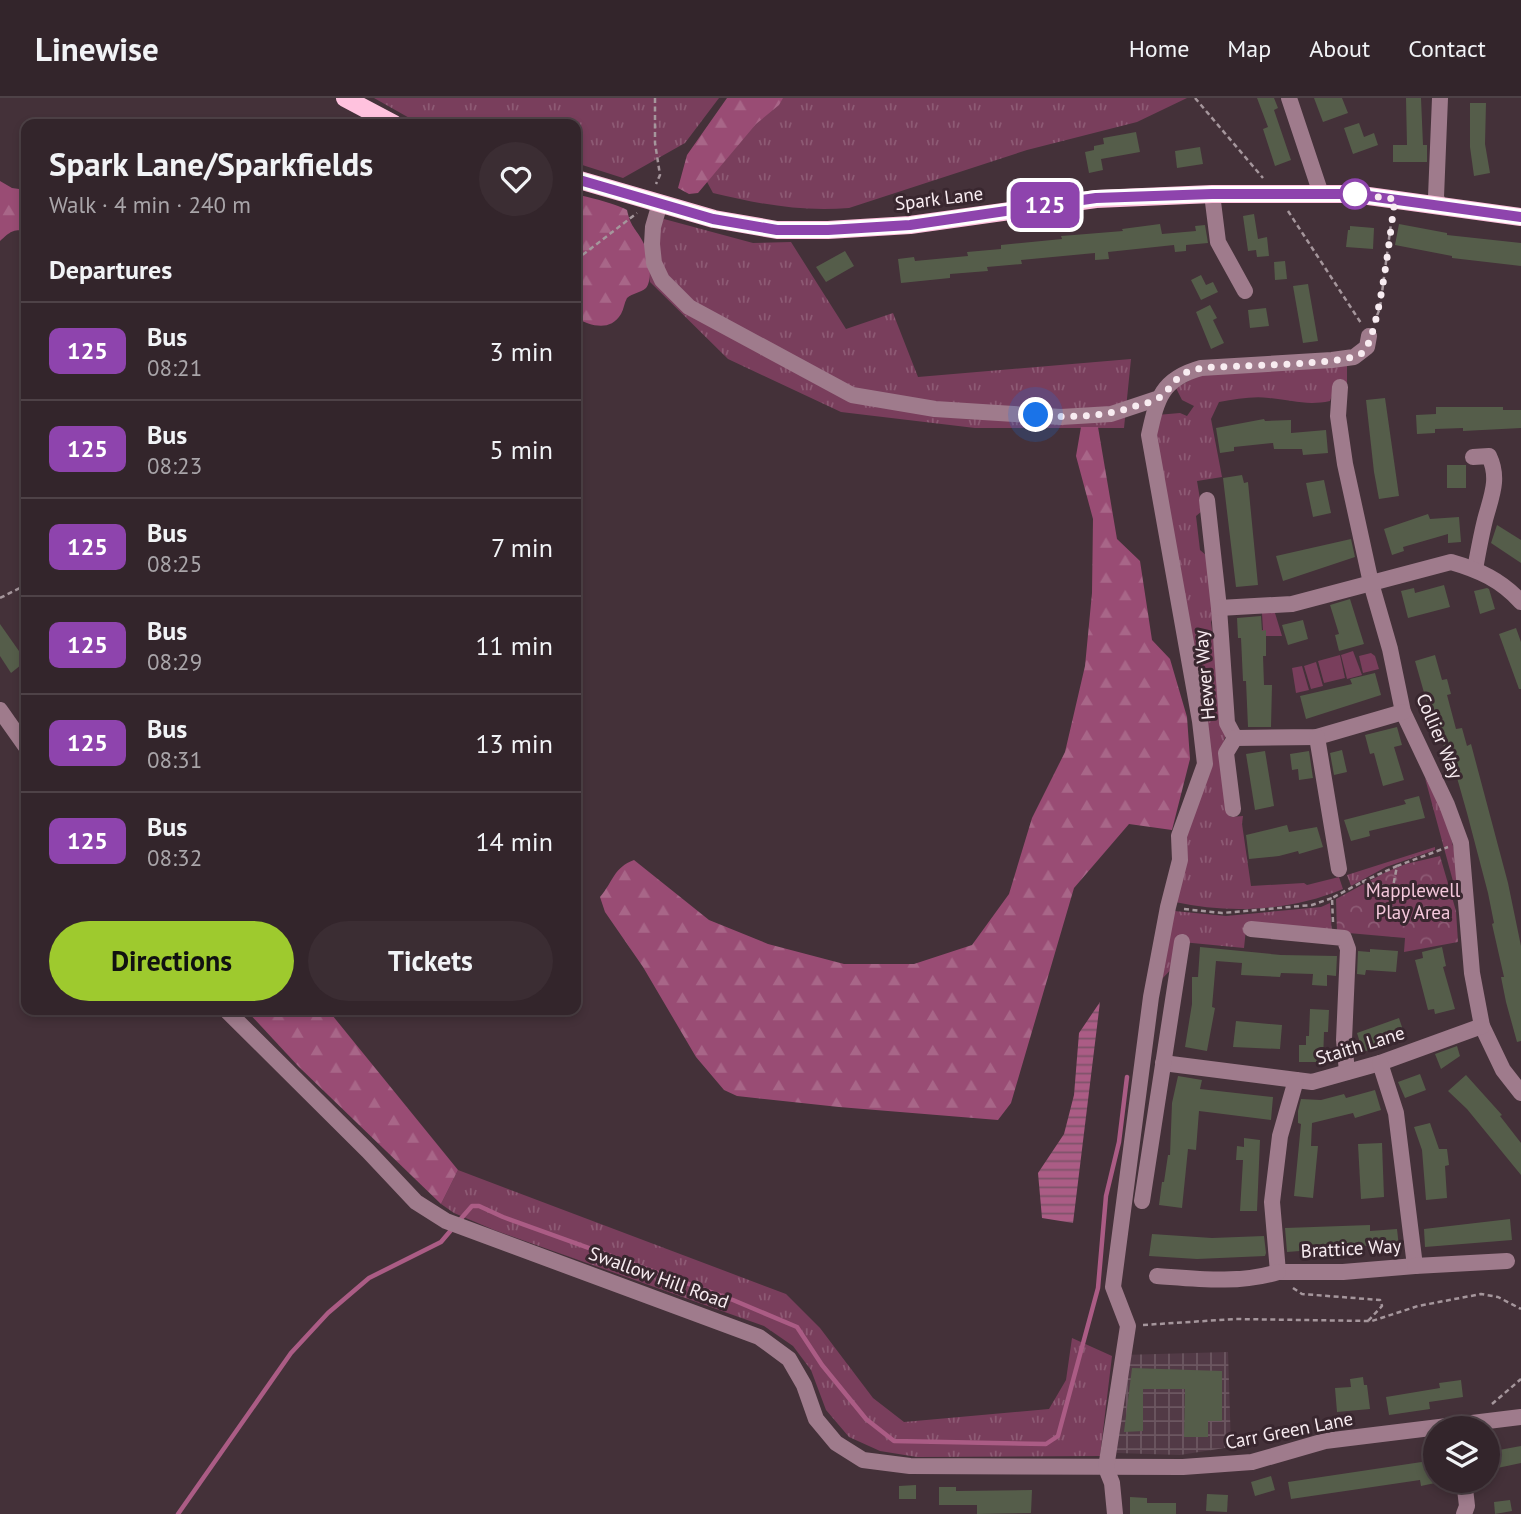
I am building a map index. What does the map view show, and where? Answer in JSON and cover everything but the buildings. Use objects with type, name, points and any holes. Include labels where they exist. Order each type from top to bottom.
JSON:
[{"type":"main road","points":[[345,98],[385,119]]},
{"type":"main road","name":"Spark Lane","points":[[581,180],[713,219],[757,228],[795,231],[910,225],[1096,198],[1212,194],[1354,194],[1521,217]]},
{"type":"street","points":[[1289,98],[1321,194]]},
{"type":"street","points":[[1439,205],[1436,197],[1440,98]]},
{"type":"street","points":[[1212,194],[1218,242],[1245,291]]},
{"type":"street","points":[[654,201],[654,263],[662,280],[689,307],[852,394],[935,409],[1061,417],[1111,414],[1157,399],[1177,377],[1201,368],[1354,357],[1367,347],[1369,336]]},
{"type":"street","name":"Collier Way","points":[[1340,387],[1338,416],[1345,464],[1403,712],[1447,805],[1461,843],[1472,973],[1482,1026],[1503,1070],[1521,1093]]},
{"type":"street","points":[[1115,1514],[1112,1483],[1106,1468],[1128,1326],[1113,1287],[1151,997],[1180,860],[1179,836],[1205,764],[1149,435],[1157,399]]},
{"type":"street","points":[[1473,457],[1489,456],[1495,469],[1493,492],[1475,569],[1507,586],[1521,602]]},
{"type":"street","name":"Hewer Way","points":[[1206,500],[1219,608],[1227,723],[1235,738]]},
{"type":"street","name":"Hewer Way","points":[[1219,608],[1292,604],[1451,562],[1475,569]]},
{"type":"street","points":[[0,710],[21,740]]},
{"type":"street","name":"Hewer Way","points":[[1235,738],[1317,737],[1403,712]]},
{"type":"street","points":[[1317,737],[1339,869]]},
{"type":"street","name":"Hewer Way","points":[[1233,810],[1226,753],[1235,738]]},
{"type":"street","points":[[1251,929],[1344,938],[1348,949],[1344,1041],[1347,1072]]},
{"type":"street","points":[[1142,1200],[1182,942]]},
{"type":"street","name":"Swallow Hill Road","points":[[231,1015],[416,1202],[446,1221],[760,1337],[789,1359],[804,1385],[816,1419],[836,1443],[863,1460],[910,1466],[1106,1468]]},
{"type":"street","name":"Staith Lane","points":[[1163,1063],[1312,1082],[1380,1063],[1482,1026]]},
{"type":"street","name":"Brattice Way","points":[[1296,1080],[1280,1136],[1272,1202],[1283,1272],[1343,1272],[1415,1266],[1396,1113],[1380,1063]]},
{"type":"street","points":[[1415,1266],[1507,1261]]},
{"type":"street","points":[[1157,1276],[1202,1280],[1265,1276],[1283,1272]]},
{"type":"street","name":"Carr Green Lane","points":[[1500,1420],[1521,1417]]},
{"type":"street","name":"Carr Green Lane","points":[[1106,1468],[1183,1467],[1252,1462],[1325,1441],[1423,1431]]},
{"type":"street","points":[[1464,1514],[1467,1506],[1466,1493]]},
{"type":"path","points":[[581,256],[654,201],[660,175],[655,143],[655,98]]},
{"type":"path","points":[[1195,98],[1277,194],[1369,336]]},
{"type":"path","points":[[1369,336],[1380,308],[1395,199]]},
{"type":"path","points":[[0,598],[21,588]]},
{"type":"path","points":[[1168,907],[1222,913],[1312,905],[1397,866],[1461,843]]},
{"type":"path","points":[[1362,882],[1393,887],[1397,866]]},
{"type":"path","points":[[1332,898],[1334,937]]},
{"type":"path","points":[[1283,1272],[1291,1286],[1302,1294],[1380,1300],[1382,1306],[1367,1321]]},
{"type":"path","points":[[1128,1326],[1235,1319],[1367,1321],[1418,1306],[1481,1294],[1498,1297],[1521,1309]]},
{"type":"path","points":[[1480,1416],[1521,1379]]},
{"type":"shaded area","points":[[1100,1002],[1073,1223],[1042,1218],[1038,1173],[1064,1134],[1074,1095],[1079,1033]]},
{"type":"shaded area","points":[[1228,1352],[1231,1447],[1180,1455],[1117,1453],[1112,1430],[1123,1355]]},
{"type":"green space","points":[[374,98],[719,98],[685,143],[623,178],[581,165],[581,119],[411,119]]},
{"type":"green space","points":[[727,98],[783,98],[779,105],[756,124],[698,193],[689,194],[678,188],[687,155]]},
{"type":"green space","points":[[781,98],[1187,98],[1137,122],[1027,150],[849,208],[780,206],[713,193],[706,180],[754,123]]},
{"type":"green space","points":[[0,181],[12,188],[21,189],[21,230],[12,232],[0,241]]},
{"type":"green space","points":[[581,196],[627,210],[630,221],[646,248],[650,266],[646,288],[627,298],[617,320],[600,326],[581,320]]},
{"type":"green space","points":[[664,219],[753,243],[791,242],[846,329],[893,313],[918,377],[1131,359],[1124,428],[975,428],[841,412],[728,359],[650,282],[644,243]]},
{"type":"green space","points":[[1347,364],[1347,384],[1335,387],[1330,401],[1306,403],[1257,397],[1219,402],[1211,419],[1222,477],[1197,481],[1202,511],[1196,516],[1200,550],[1207,556],[1215,612],[1211,622],[1226,733],[1221,753],[1230,817],[1243,816],[1251,886],[1307,885],[1339,877],[1343,889],[1303,902],[1260,908],[1217,908],[1175,902],[1182,834],[1208,763],[1155,437],[1157,415],[1180,413],[1187,416],[1194,406],[1182,400],[1176,388],[1199,375]]},
{"type":"green space","points":[[1081,427],[1098,427],[1117,539],[1140,561],[1152,640],[1170,659],[1187,717],[1190,759],[1172,830],[1129,824],[1074,888],[1011,1103],[998,1120],[737,1096],[724,1090],[696,1057],[643,967],[605,912],[600,897],[618,871],[634,860],[709,920],[768,944],[844,964],[914,964],[972,945],[1009,894],[1032,818],[1065,752],[1085,666],[1092,593],[1093,519],[1076,456]]},
{"type":"green space","points":[[1262,613],[1275,613],[1282,636],[1256,636],[1256,631],[1263,630]]},
{"type":"green space","points":[[1353,651],[1362,675],[1347,679],[1341,655]]},
{"type":"green space","points":[[1371,653],[1375,656],[1379,669],[1363,673],[1359,656]]},
{"type":"green space","points":[[1340,655],[1345,678],[1324,683],[1318,661]]},
{"type":"green space","points":[[1316,662],[1323,686],[1311,689],[1304,666]]},
{"type":"green space","points":[[1302,666],[1309,690],[1296,693],[1292,668]]},
{"type":"green space","points":[[1425,778],[1450,834],[1456,864],[1457,896]]},
{"type":"green space","points":[[1435,847],[1435,850],[1386,867],[1351,886],[1347,875]]},
{"type":"green space","name":"Mapplewell Play Area","points":[[1440,856],[1456,911],[1458,942],[1404,952],[1405,938],[1337,932],[1336,899],[1386,872]]},
{"type":"green space","points":[[1330,903],[1332,935],[1246,929],[1244,948],[1182,942],[1177,963],[1161,980],[1174,911],[1226,916],[1321,907]]},
{"type":"green space","points":[[251,1015],[332,1015],[458,1170],[441,1204],[299,1067]]},
{"type":"green space","points":[[458,1170],[786,1294],[820,1328],[873,1398],[904,1422],[1049,1409],[1066,1380],[1072,1338],[1112,1356],[1100,1456],[917,1457],[880,1451],[849,1437],[826,1410],[811,1370],[793,1346],[764,1326],[494,1230],[454,1213],[441,1204]]},
{"type":"waterway","points":[[458,1222],[472,1206],[479,1206],[733,1300],[797,1327],[822,1365],[866,1419],[894,1441],[1046,1444],[1058,1436],[1098,1288],[1106,1196],[1119,1142],[1127,1077]]},
{"type":"waterway","points":[[178,1514],[291,1353],[328,1313],[369,1278],[441,1242],[452,1229]]},
{"type":"bus line","name":"125","points":[[581,180],[713,219],[757,228],[795,231],[910,225],[1096,198],[1157,195],[1354,194],[1521,217]]},
{"type":"route","points":[[1036,415],[1061,417],[1111,414],[1157,399],[1177,377],[1201,368],[1332,360],[1362,354],[1367,347],[1380,308],[1395,199],[1355,194]]}]
